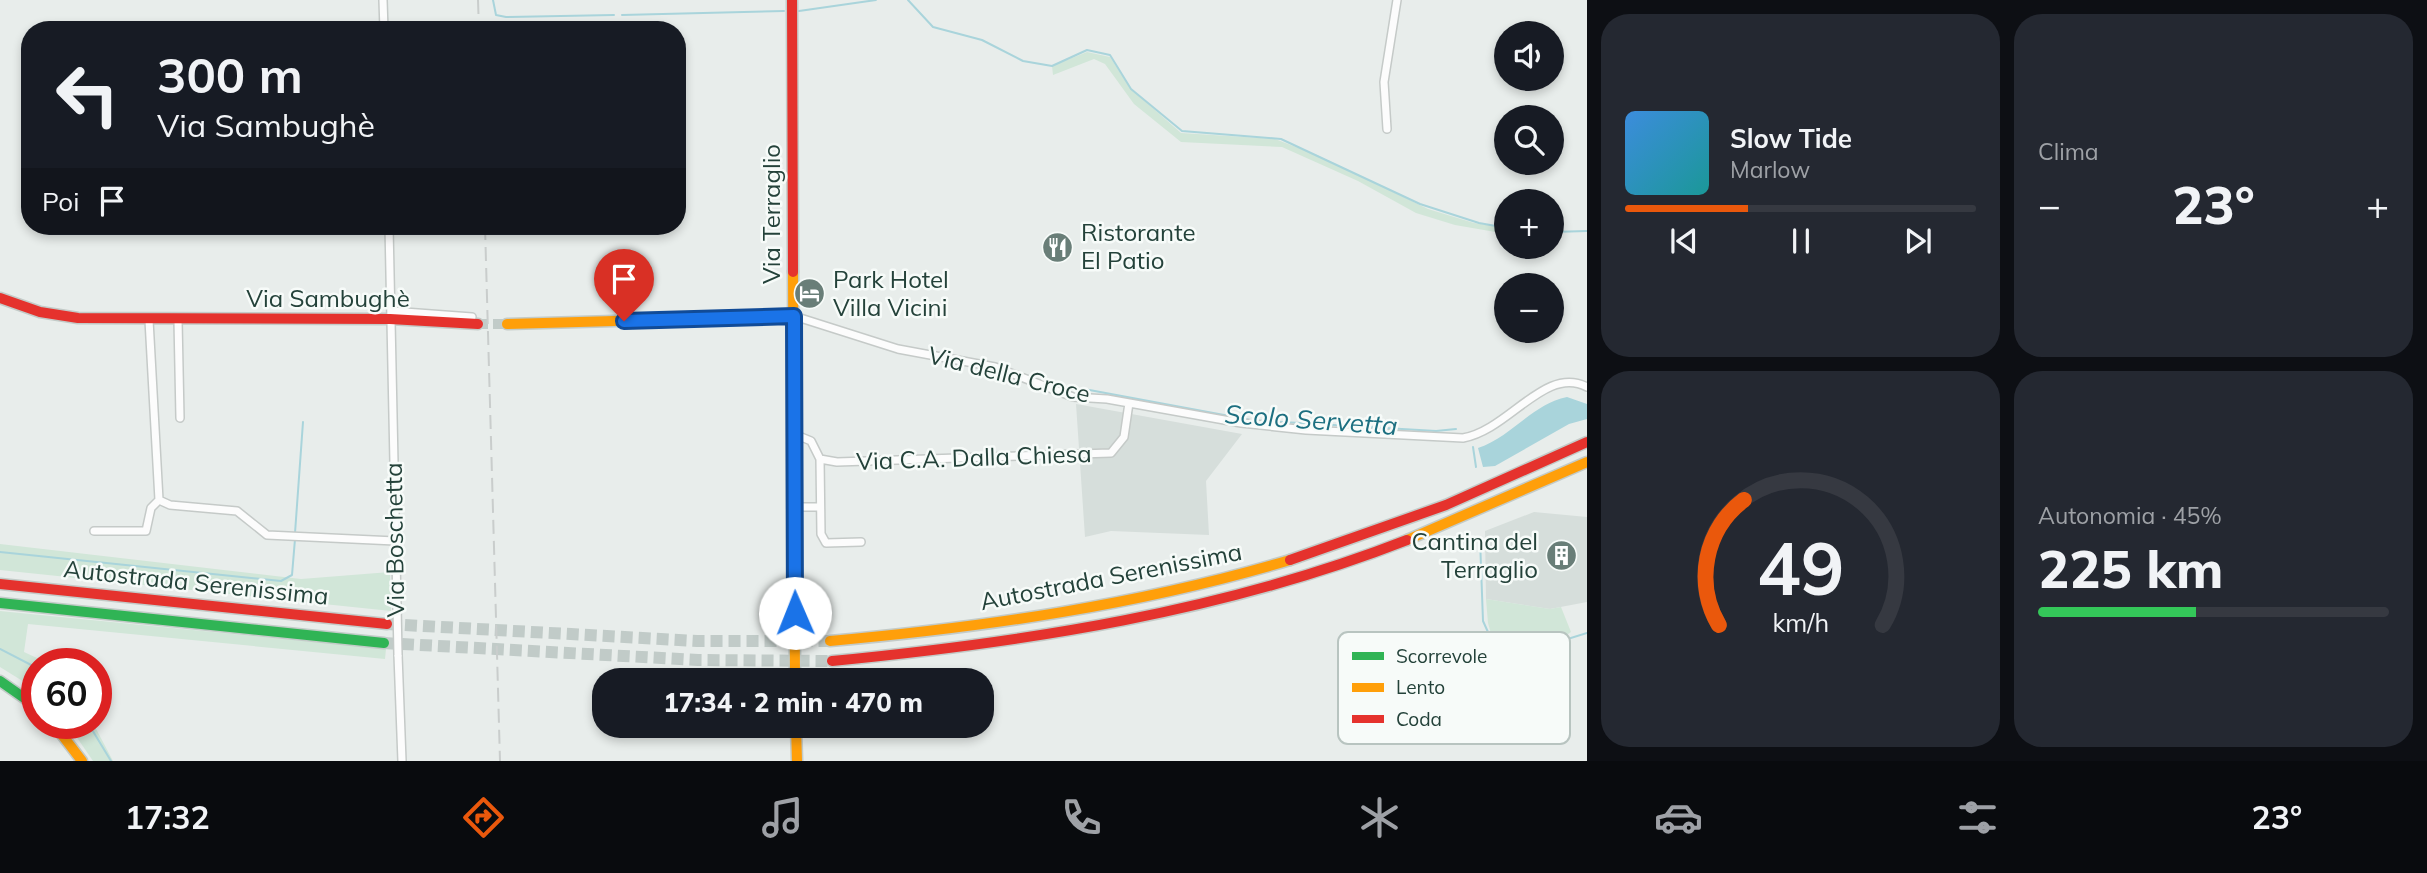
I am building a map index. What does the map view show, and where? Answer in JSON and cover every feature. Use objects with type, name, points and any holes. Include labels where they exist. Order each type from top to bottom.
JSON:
[{"type":"main road","name":"Via Terraglio","points":[[792,0],[795,668]]},
{"type":"main road","name":"Via Sambughè","points":[[0,298],[40,312],[78,318],[178,320],[390,315],[475,321]]},
{"type":"main road","points":[[507,324],[794,316]]},
{"type":"main road","name":"Autostrada Serenissima","points":[[830,641],[936,632],[1044,617],[1200,586],[1394,525],[1491,487],[1587,442]]},
{"type":"main road","name":"Autostrada Serenissima","points":[[832,661],[935,652],[1043,638],[1203,604],[1302,576],[1399,543],[1587,462]]},
{"type":"main road","name":"Autostrada Serenissima","points":[[0,584],[387,624]]},
{"type":"main road","name":"Autostrada Serenissima","points":[[0,603],[384,643]]},
{"type":"main road","points":[[0,681],[21,696]]},
{"type":"main road","points":[[796,738],[797,761]]},
{"type":"main road","points":[[65,739],[82,761]]},
{"type":"street","points":[[383,0],[384,21]]},
{"type":"street","points":[[1387,129],[1384,82],[1397,0]]},
{"type":"street","name":"Via Boschetta","points":[[388,235],[402,761]]},
{"type":"street","name":"Via della Croce","points":[[794,316],[898,349],[995,367],[1073,397],[1129,402],[1241,423],[1306,430],[1459,438],[1477,435],[1496,426],[1543,388],[1561,382],[1587,387]]},
{"type":"street","points":[[94,531],[146,531],[151,508],[159,500],[149,320]]},
{"type":"street","points":[[178,320],[180,418]]},
{"type":"street","name":"Via C.A. Dalla Chiesa","points":[[794,434],[808,439],[820,459],[869,463],[1111,453],[1124,438],[1129,402]]},
{"type":"street","points":[[820,459],[818,507],[821,534],[826,543],[861,542]]},
{"type":"street","points":[[159,500],[170,505],[237,511],[262,532],[395,541]]},
{"type":"street","points":[[794,507],[818,507]]},
{"type":"shaded area","points":[[1076,404],[1242,434],[1206,481],[1209,535],[1111,531],[1085,537]]},
{"type":"shaded area","points":[[1534,512],[1587,517],[1587,602],[1550,609],[1486,599],[1485,531]]},
{"type":"green space","points":[[1087,52],[1110,57],[1130,88],[1181,133],[1275,139],[1317,155],[1428,209],[1494,226],[1494,232],[1455,225],[1416,213],[1358,181],[1282,147],[1181,142],[1134,104],[1105,64],[1094,59],[1053,75],[1052,66]]},
{"type":"green space","points":[[0,544],[301,579],[390,572],[391,611],[0,570]]},
{"type":"green space","points":[[1486,599],[1550,609],[1561,607],[1571,632],[1490,632]]},
{"type":"green space","points":[[0,611],[386,649],[385,659],[28,624],[25,648],[21,648],[21,680],[0,667]]},
{"type":"green space","points":[[78,739],[101,739],[113,761],[93,761]]},
{"type":"water","points":[[1567,397],[1587,404],[1587,419],[1569,424],[1495,466],[1483,467],[1478,448],[1501,436],[1543,406]]},
{"type":"waterway","points":[[493,0],[496,15],[506,17],[614,15]]},
{"type":"waterway","points":[[799,11],[876,0]]},
{"type":"waterway","points":[[908,0],[933,27],[982,40],[1023,61],[1052,66],[1087,50],[1110,55],[1131,89],[1182,131],[1281,139],[1420,204],[1494,226]]},
{"type":"waterway","points":[[622,15],[784,11]]},
{"type":"waterway","points":[[1564,232],[1587,231]]},
{"type":"waterway","name":"Scolo Servetta","points":[[1084,389],[1251,420],[1436,431],[1456,429]]},
{"type":"waterway","points":[[295,533],[303,422]]},
{"type":"waterway","name":"Scolo Servetta","points":[[1473,447],[1476,467]]},
{"type":"waterway","points":[[0,552],[281,581],[292,575],[295,539]]},
{"type":"waterway","name":"Scolo Servetta","points":[[1480,539],[1483,621],[1488,632]]},
{"type":"waterway","name":"Scolo Servetta","points":[[1570,638],[1587,633]]},
{"type":"waterway","points":[[0,649],[21,660]]},
{"type":"waterway","points":[[98,739],[111,761]]},
{"type":"tunnel","points":[[478,324],[507,324]]},
{"type":"tunnel","points":[[387,624],[697,641],[830,641]]},
{"type":"tunnel","points":[[384,643],[698,660],[832,661]]},
{"type":"railway","points":[[478,0],[479,21]]},
{"type":"railway","points":[[485,235],[500,761]]},
{"type":"traffic: fast","points":[[0,603],[384,643]]},
{"type":"traffic: fast","points":[[0,681],[21,696]]},
{"type":"traffic: slow","points":[[793,272],[795,668]]},
{"type":"traffic: slow","points":[[507,324],[794,316]]},
{"type":"traffic: slow","points":[[1407,540],[1587,462]]},
{"type":"traffic: slow","points":[[830,641],[946,629],[1119,602],[1290,560]]},
{"type":"traffic: slow","points":[[796,738],[797,761]]},
{"type":"traffic: slow","points":[[65,739],[82,761]]},
{"type":"traffic: jam","points":[[792,0],[793,272]]},
{"type":"traffic: jam","points":[[0,298],[40,312],[78,318],[390,319],[478,324]]},
{"type":"traffic: jam","points":[[1290,560],[1446,505],[1587,442]]},
{"type":"traffic: jam","points":[[832,661],[1051,633],[1196,605],[1267,587],[1407,540]]},
{"type":"traffic: jam","points":[[0,584],[387,624]]},
{"type":"place","name":"Ristorante El Patio","points":[[1058,247]]},
{"type":"place","name":"Park Hotel Villa Vicini","points":[[810,294]]},
{"type":"place","name":"Cantina del Terraglio","points":[[1561,556]]},
{"type":"route","points":[[624,321],[716,316],[794,316],[795,613]]}]
